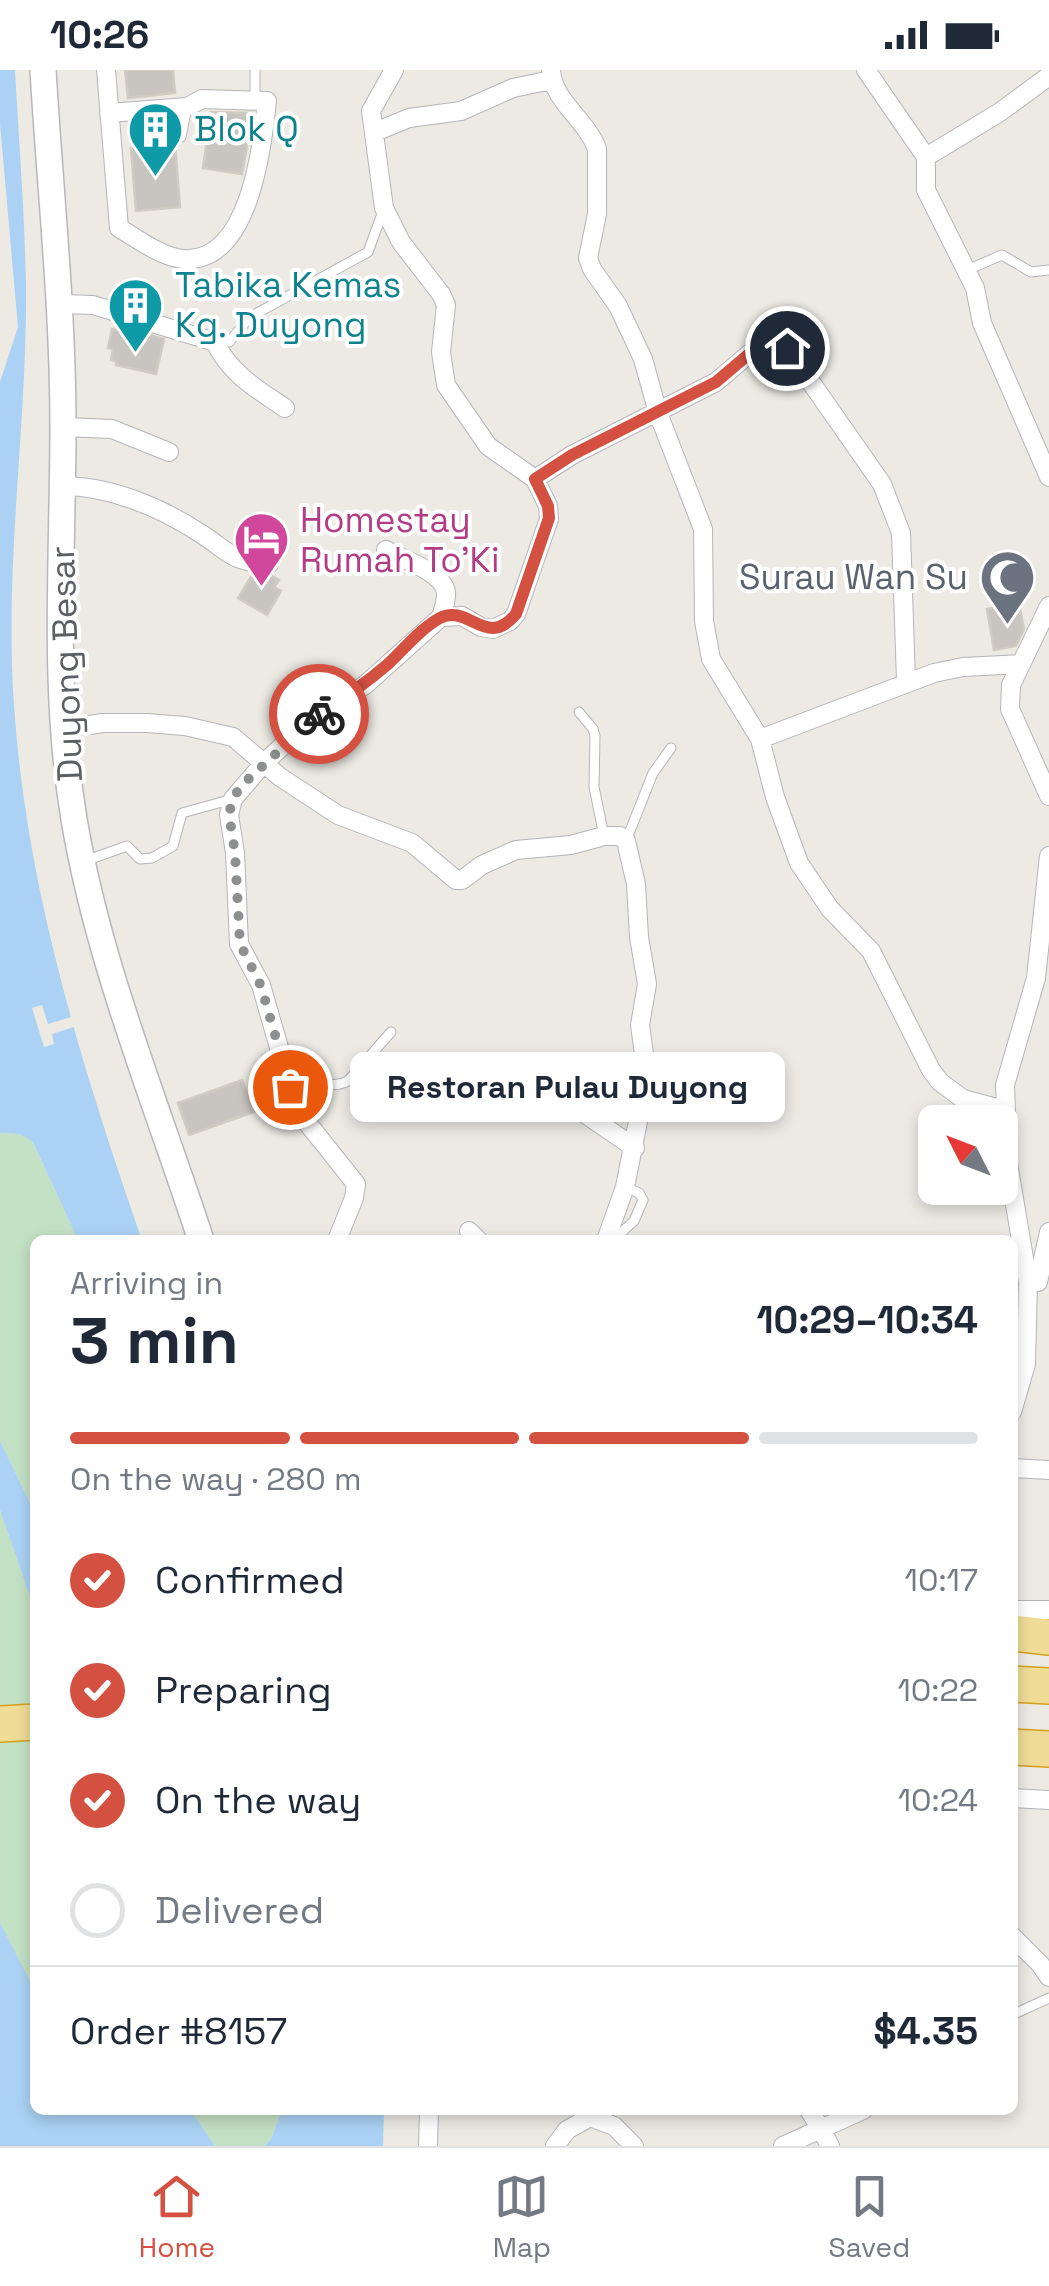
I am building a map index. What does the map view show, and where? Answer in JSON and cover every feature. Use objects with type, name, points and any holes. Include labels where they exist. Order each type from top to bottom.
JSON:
[{"type":"highway","points":[[1018,1633],[1049,1636]]},
{"type":"highway","points":[[0,1700],[30,1698]]},
{"type":"highway","points":[[0,1724],[30,1722]]},
{"type":"highway","points":[[1018,1746],[1049,1749]]},
{"type":"street","name":"Duyong Besar","points":[[43,70],[62,304],[62,729],[82,862],[116,981],[199,1235]]},
{"type":"street","points":[[106,70],[109,113],[120,228],[171,256],[186,259],[215,248],[228,236],[257,176],[267,100],[202,99],[187,107],[109,113]]},
{"type":"street","points":[[394,70],[371,111],[380,191],[401,242],[446,305],[441,352],[446,385],[488,446],[535,479],[548,506],[549,518],[510,622],[494,630],[462,616],[441,617]]},
{"type":"street","points":[[866,70],[926,157],[926,190],[968,270],[982,323],[1049,478]]},
{"type":"street","points":[[375,132],[409,118],[462,111],[551,75],[562,99],[594,139],[597,214],[588,258],[618,306],[643,358],[658,413],[703,529],[704,621],[711,659],[760,740],[799,863],[830,908],[871,951],[940,1082],[964,1099],[986,1105]]},
{"type":"street","points":[[926,157],[1000,112],[1049,76]]},
{"type":"street","points":[[62,304],[93,305],[215,342],[222,358],[246,382],[286,408]]},
{"type":"street","points":[[535,479],[572,455],[716,382],[756,348],[777,342],[787,348],[882,484],[895,513],[901,534],[906,681]]},
{"type":"street","points":[[63,427],[112,430],[169,452]]},
{"type":"street","points":[[62,486],[115,493],[178,520],[231,557],[269,564]]},
{"type":"street","points":[[338,1235],[356,1184],[297,1110],[261,986],[240,944],[229,814],[233,798],[262,764],[309,721],[364,685],[441,617],[446,598],[443,585],[386,550]]},
{"type":"street","points":[[1049,606],[1010,686],[1010,709],[1049,796]]},
{"type":"street","points":[[760,740],[906,681],[962,667],[1021,664]]},
{"type":"street","points":[[62,729],[102,723],[185,726],[233,737],[262,764],[354,824],[412,843],[456,880],[516,850],[571,846],[604,836],[620,836],[626,841],[636,884],[647,984],[640,1025],[647,1076],[634,1148],[611,1235]]},
{"type":"street","points":[[1004,1105],[1005,1085],[1036,978],[1049,856]]},
{"type":"street","points":[[500,1062],[511,1080],[566,1100],[634,1148]]},
{"type":"street","points":[[1018,1203],[1038,1282]]},
{"type":"street","points":[[1018,1391],[1049,1232]]},
{"type":"street","points":[[1018,1468],[1049,1470]]},
{"type":"street","points":[[1018,1610],[1049,1610]]},
{"type":"street","points":[[1018,1798],[1049,1800]]},
{"type":"street","points":[[1018,1942],[1049,1977]]},
{"type":"street","points":[[428,2146],[429,2115]]},
{"type":"street","points":[[812,2115],[826,2138]]},
{"type":"street","points":[[783,2146],[826,2138],[856,2115]]},
{"type":"street","points":[[555,2146],[567,2130],[590,2117],[614,2126],[634,2146]]},
{"type":"lane","points":[[255,100],[256,70]]},
{"type":"lane","points":[[181,136],[187,107]]},
{"type":"lane","points":[[215,342],[229,342],[250,317],[365,254],[384,208]]},
{"type":"lane","points":[[968,270],[1002,255],[1031,272],[1049,270]]},
{"type":"lane","points":[[579,712],[595,736],[594,786],[604,836]]},
{"type":"lane","points":[[626,841],[653,772],[671,748]]},
{"type":"lane","points":[[82,862],[127,846],[140,859],[152,858],[173,846],[182,813],[233,798]]},
{"type":"lane","points":[[282,1064],[328,1086],[339,1086],[348,1081],[390,1032]]},
{"type":"lane","points":[[647,1076],[701,1076],[750,1102]]},
{"type":"lane","points":[[1018,2012],[1049,1998]]},
{"type":"green space","points":[[0,1133],[19,1134],[33,1142],[76,1235],[30,1235],[30,1503],[0,1441]]},
{"type":"green space","points":[[0,1510],[30,1597],[30,2115],[0,2146]]},
{"type":"green space","points":[[194,2115],[280,2115],[264,2146],[215,2146]]},
{"type":"water","points":[[0,70],[15,70],[25,262],[25,341],[12,601],[20,773],[60,977],[98,1110],[140,1235],[76,1235],[33,1142],[19,1134],[0,1133],[0,382],[18,327],[0,124]]},
{"type":"water","points":[[0,1441],[30,1503],[30,1597],[0,1510]]},
{"type":"water","points":[[0,1923],[30,1981],[30,2115],[194,2115],[215,2146],[0,2146]]},
{"type":"water","points":[[280,2115],[384,2115],[383,2146],[264,2146]]},
{"type":"pier","points":[[42,1005],[48,1024],[71,1017],[74,1027],[52,1034],[54,1044],[44,1047],[32,1008]]},
{"type":"building","points":[[125,70],[173,70],[175,93],[128,98]]},
{"type":"building","points":[[211,112],[253,113],[242,174],[203,168]]},
{"type":"building","name":"Blok Q","points":[[175,144],[180,207],[136,211],[131,148]]},
{"type":"building","name":"Tabika Kemas Kg. Duyong","points":[[123,327],[164,339],[156,374],[116,365],[111,360],[113,349],[108,348],[112,329],[123,331]]},
{"type":"building","name":"Homestay Rumah To’Ki","points":[[252,575],[279,580],[274,587],[281,591],[267,615],[238,598]]},
{"type":"building","name":"Surau Wan Su","points":[[1019,603],[1024,629],[1016,646],[994,650],[987,609]]},
{"type":"building","points":[[242,1080],[254,1112],[189,1135],[178,1103]]},
{"type":"way so far","points":[[290,1087],[261,986],[240,944],[229,814],[242,785],[319,714]]},
{"type":"place","name":"Blok Q","points":[[155,178]]},
{"type":"place","name":"Tabika Kemas Kg. Duyong","points":[[136,354]]},
{"type":"place","name":"Homestay Rumah To’Ki","points":[[261,589]]},
{"type":"place","name":"Surau Wan Su","points":[[1007,626]]},
{"type":"place","name":"Restoran Pulau Duyong","points":[[290,1087]]},
{"type":"route","points":[[319,714],[364,685],[441,617],[462,616],[494,630],[510,622],[549,518],[548,506],[535,479],[572,455],[716,382],[756,348],[777,342],[787,348]]}]
